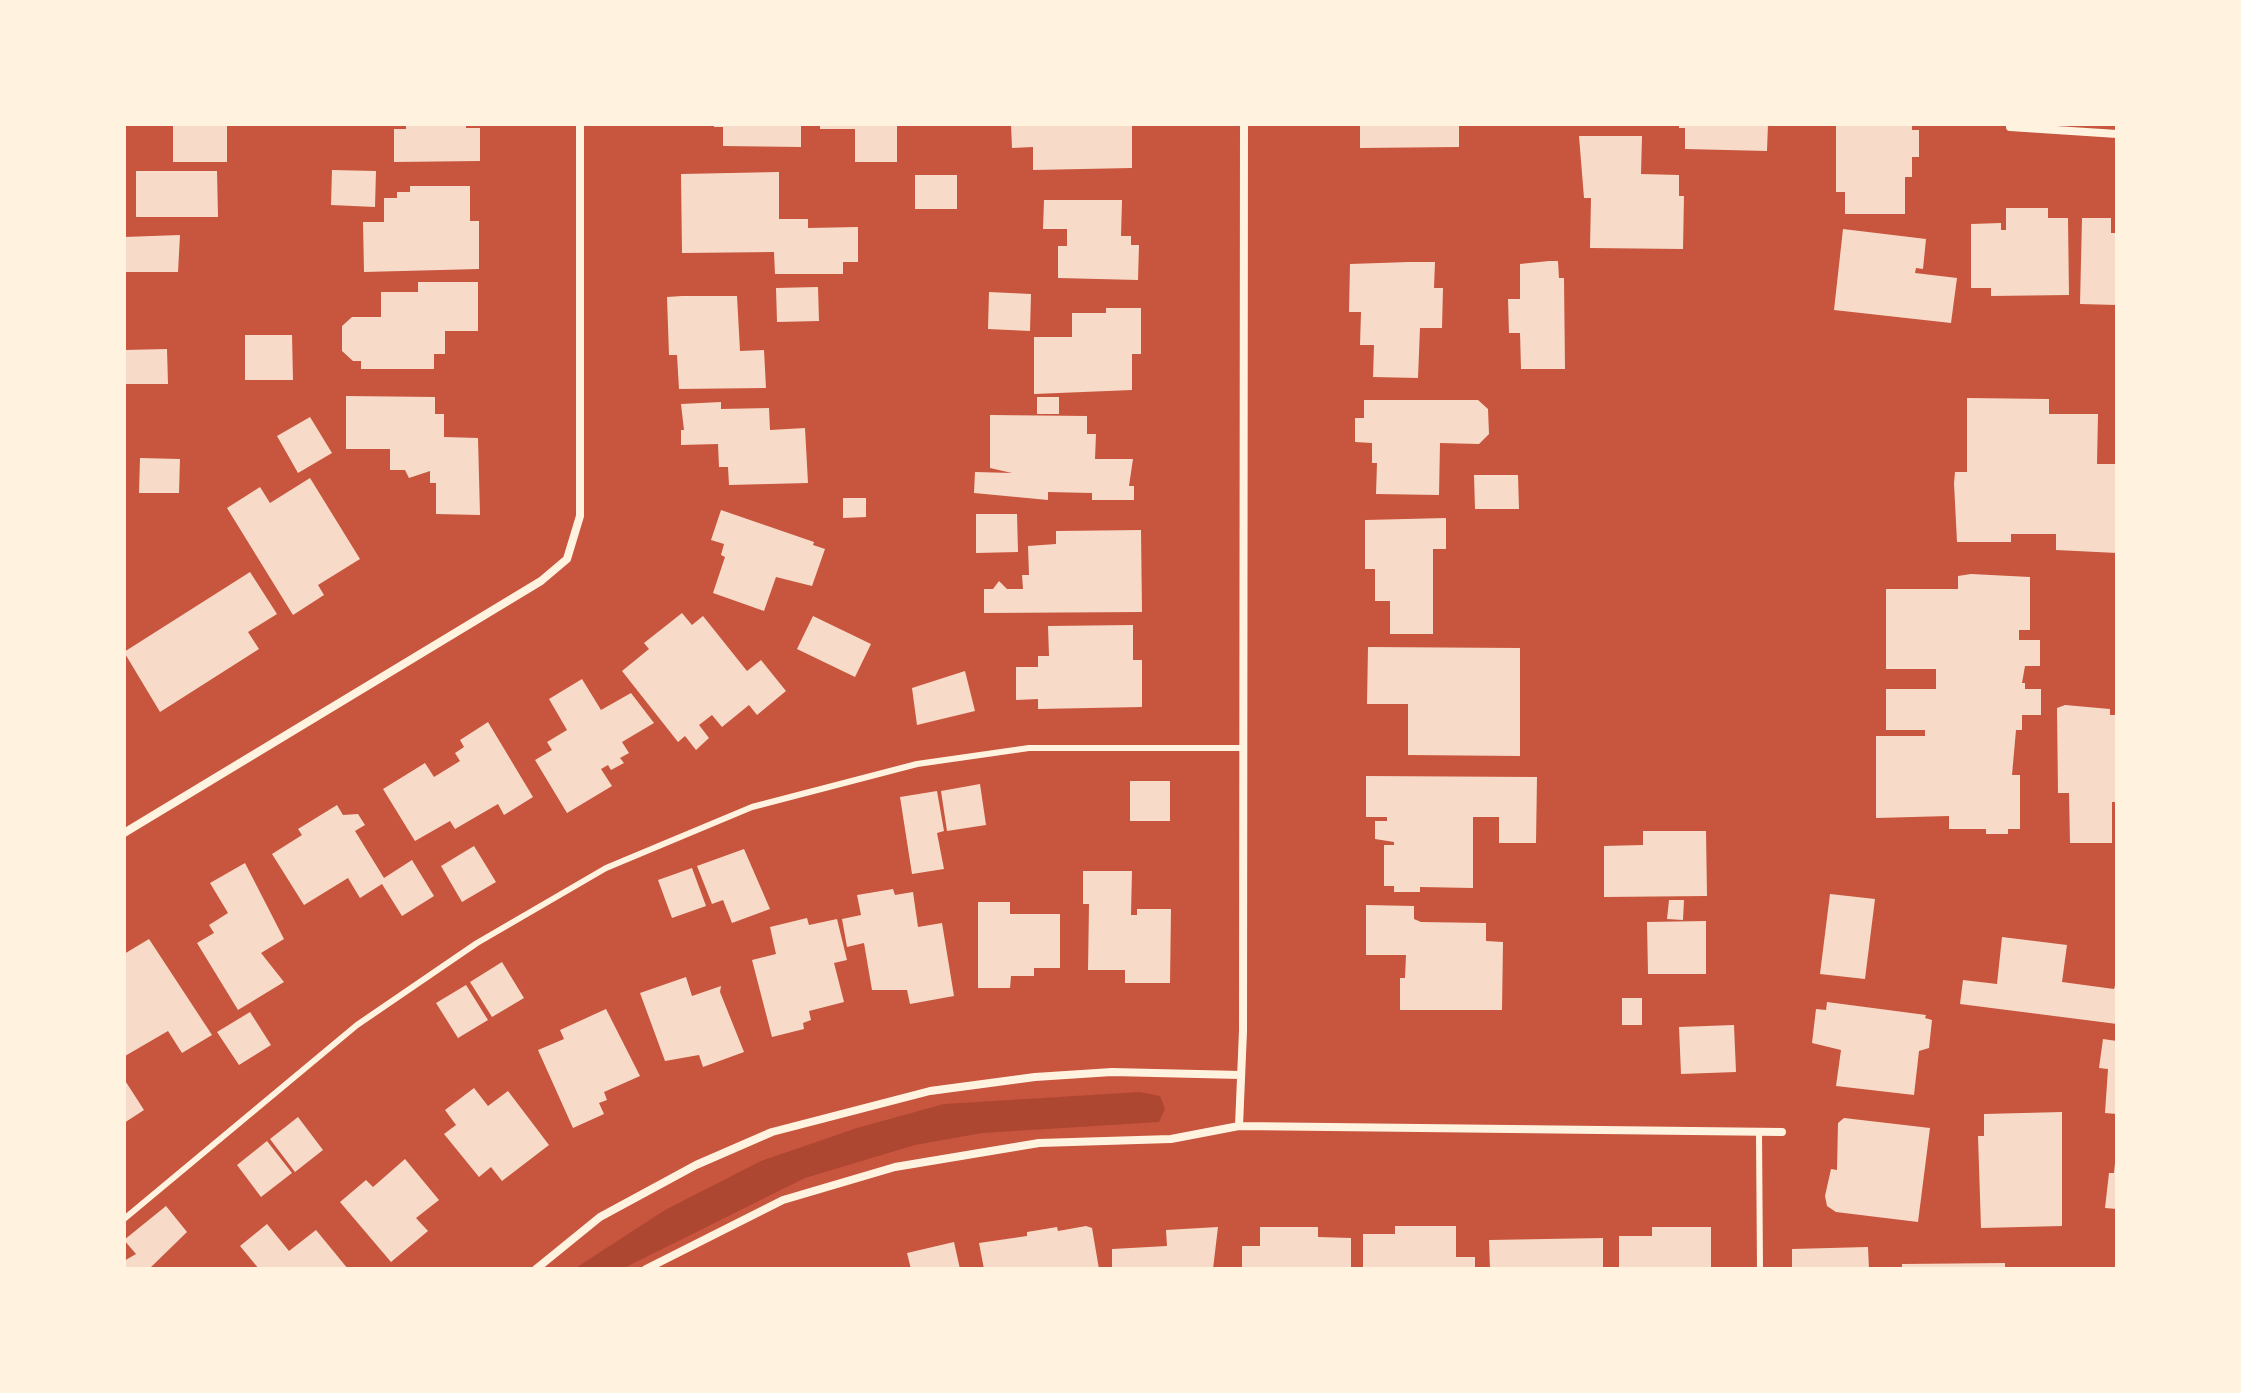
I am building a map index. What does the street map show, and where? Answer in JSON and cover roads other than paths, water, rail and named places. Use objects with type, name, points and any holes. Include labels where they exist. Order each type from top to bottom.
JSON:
[{"type":"street","points":[[124,833],[541,581],[567,559],[580,516],[580,124]]},
{"type":"street","points":[[1239,1126],[1244,124]]},
{"type":"street","points":[[2010,127],[2117,134]]},
{"type":"street","points":[[536,1269],[600,1217],[696,1165],[772,1132],[930,1091],[1035,1077],[1112,1072],[1241,1075]]},
{"type":"street","points":[[646,1269],[783,1200],[895,1167],[1039,1143],[1171,1139],[1239,1126],[1782,1132]]},
{"type":"lane","points":[[124,1219],[357,1025],[477,943],[606,868],[752,807],[917,764],[1029,748],[1242,748]]},
{"type":"lane","points":[[1759,1131],[1760,1269]]}]
